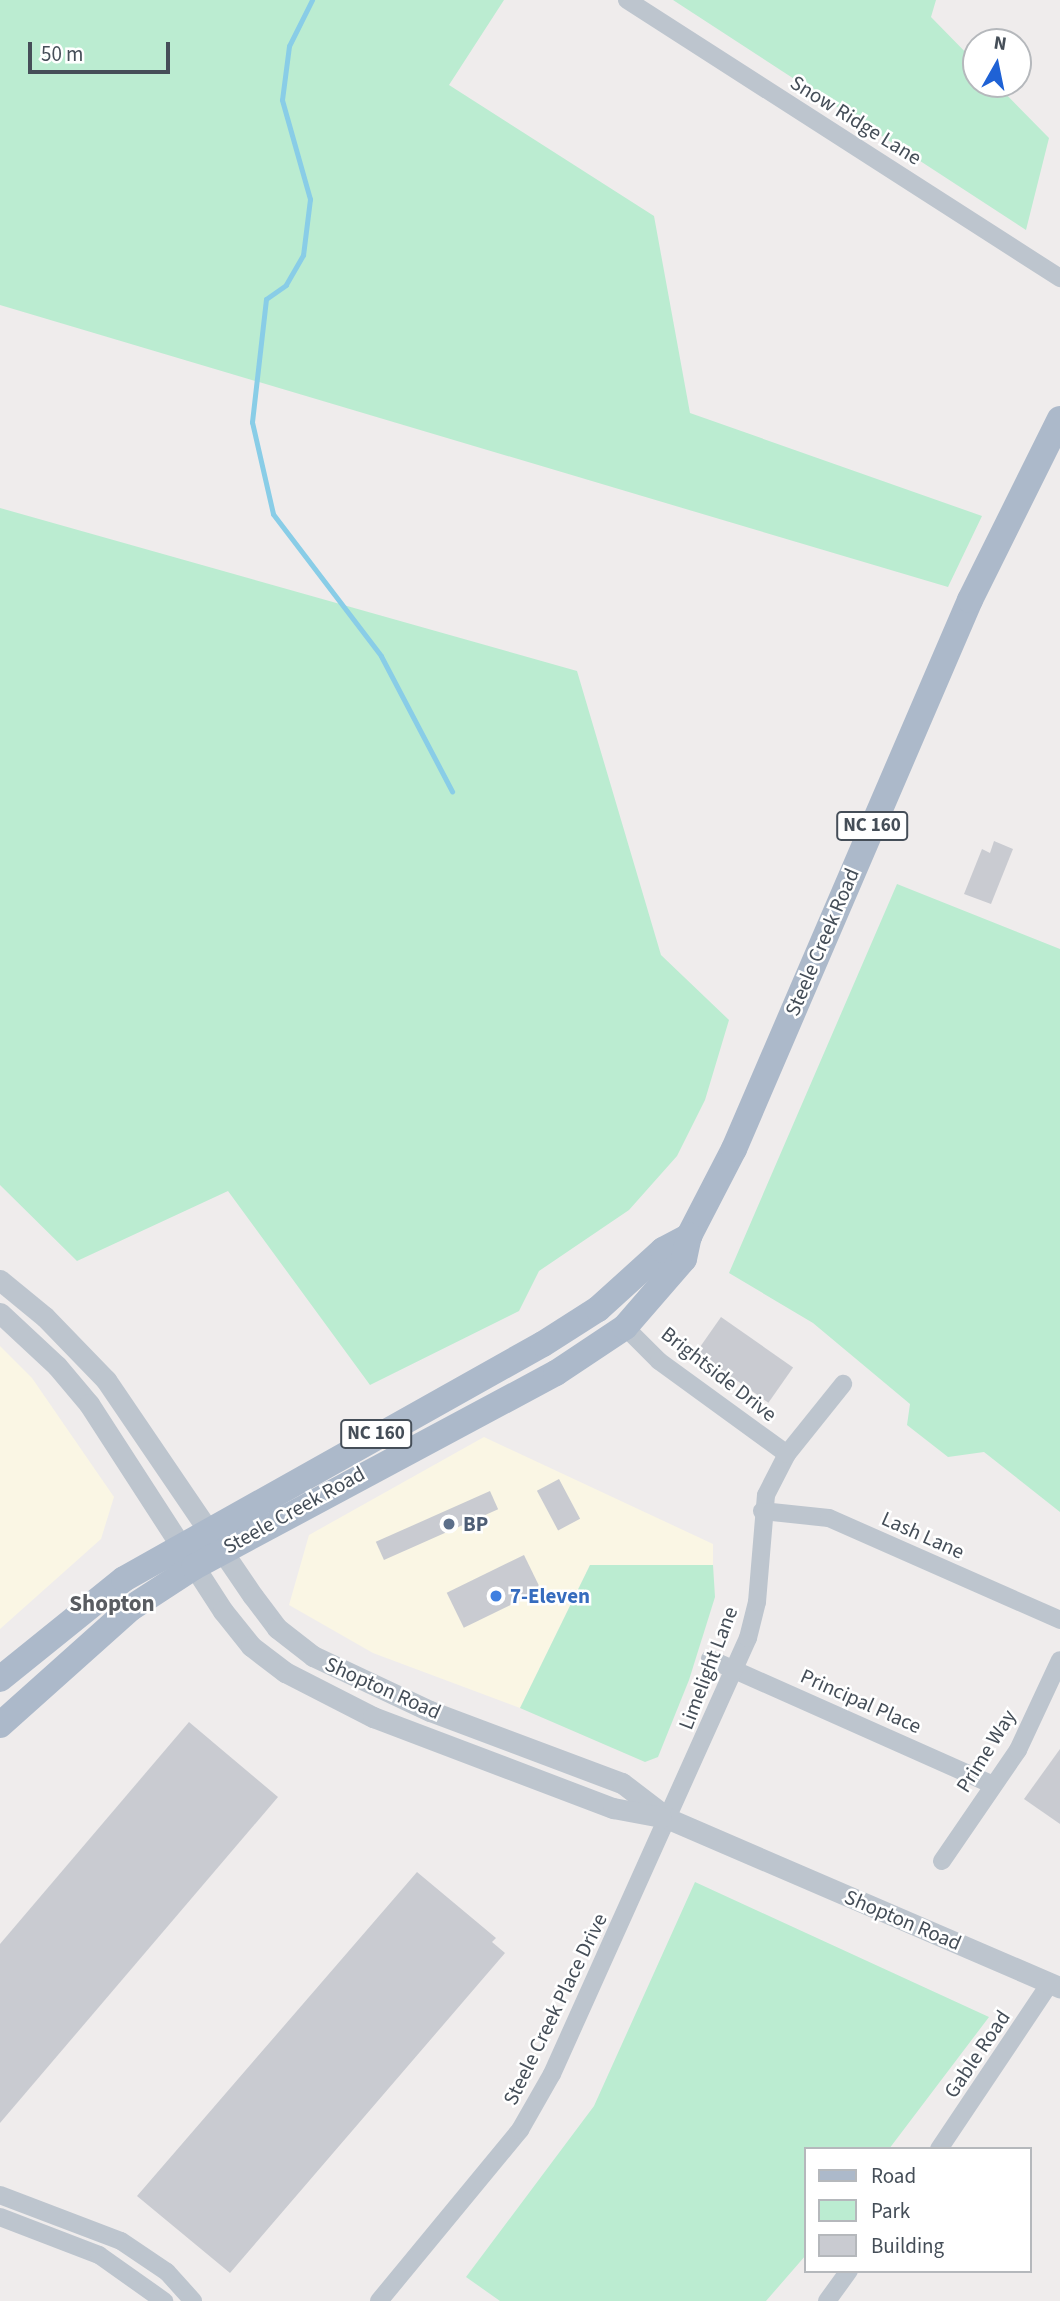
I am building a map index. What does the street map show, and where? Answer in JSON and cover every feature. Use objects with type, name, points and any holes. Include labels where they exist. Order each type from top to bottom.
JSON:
[{"type":"main road","name":"Steele Creek Road","points":[[0,1679],[81,1609],[182,1543],[216,1538],[556,1373],[625,1327],[684,1259],[690,1236],[734,1149],[970,600],[1060,419]]},
{"type":"main road","name":"Steele Creek Road","points":[[0,1726],[121,1616],[194,1567],[216,1538],[598,1309],[663,1250],[690,1236]]},
{"type":"street","name":"Snow Ridge Lane","points":[[626,0],[1060,278]]},
{"type":"street","name":"Shopton Road","points":[[0,1280],[45,1317],[106,1380],[277,1628],[313,1656],[430,1711],[622,1783],[670,1819]]},
{"type":"street","name":"Shopton Road","points":[[0,1313],[57,1366],[89,1404],[182,1543],[194,1567],[251,1646],[322,1694],[613,1808],[670,1819],[1055,1985]]},
{"type":"street","name":"Brightside Drive","points":[[625,1327],[659,1360],[787,1454]]},
{"type":"street","name":"Limelight Lane","points":[[670,1819],[735,1670],[755,1617],[762,1511],[787,1454],[843,1384]]},
{"type":"street","name":"Lash Lane","points":[[762,1511],[829,1518],[1060,1620]]},
{"type":"street","name":"Principal Place","points":[[710,1659],[993,1784]]},
{"type":"street","name":"Prime Way","points":[[942,1861],[1030,1728],[1060,1660]]},
{"type":"street","name":"Steele Creek Place Drive","points":[[379,2301],[520,2130],[552,2074],[670,1819]]},
{"type":"street","name":"Gable Road","points":[[940,2147],[1055,1985]]},
{"type":"street","points":[[0,2195],[121,2241],[167,2272],[192,2301]]},
{"type":"street","points":[[0,2217],[99,2255],[164,2301]]},
{"type":"street","points":[[827,2301],[848,2273]]},
{"type":"shaded area","points":[[0,1346],[32,1378],[114,1497],[101,1539],[0,1629]]},
{"type":"shaded area","points":[[484,1437],[713,1544],[713,1565],[590,1565],[520,1708],[373,1653],[289,1605],[309,1535]]},
{"type":"green space","points":[[0,0],[504,0],[449,85],[654,216],[690,413],[982,516],[948,587],[0,305]]},
{"type":"green space","points":[[673,0],[936,0],[931,17],[962,49],[962,98],[1010,98],[1049,138],[1026,230]]},
{"type":"green space","points":[[0,508],[577,671],[661,955],[729,1020],[705,1100],[677,1156],[629,1210],[539,1271],[519,1311],[370,1385],[228,1191],[77,1261],[0,1185]]},
{"type":"green space","points":[[897,884],[1060,949],[1060,1512],[984,1452],[948,1457],[907,1425],[910,1404],[813,1323],[729,1273]]},
{"type":"green space","points":[[590,1565],[713,1565],[715,1597],[689,1680],[658,1757],[645,1762],[520,1708]]},
{"type":"green space","points":[[695,1882],[989,2017],[891,2147],[804,2147],[804,2257],[766,2301],[500,2301],[466,2277],[594,2106]]},
{"type":"building","points":[[994,841],[1013,849],[991,904],[964,894],[982,849],[990,853]]},
{"type":"building","points":[[721,1317],[793,1367],[768,1403],[696,1352]]},
{"type":"building","points":[[559,1479],[580,1519],[558,1530],[537,1491]]},
{"type":"building","points":[[490,1491],[498,1509],[384,1560],[376,1542]]},
{"type":"building","points":[[524,1555],[541,1590],[464,1628],[447,1593]]},
{"type":"building","points":[[189,1722],[278,1797],[0,2123],[0,1944]]},
{"type":"building","points":[[1060,1749],[1060,1824],[1024,1799]]},
{"type":"building","points":[[417,1872],[496,1938],[492,1942],[505,1953],[230,2273],[137,2196]]},
{"type":"waterway","points":[[312,0],[289,46],[282,100],[310,199],[303,255],[286,285],[266,299],[252,422],[273,514],[381,656],[452,791]]},
{"type":"place","name":"BP","points":[[449,1524]]},
{"type":"place","name":"7-Eleven","points":[[496,1596]]},
{"type":"district","name":"Shopton","points":[[112,1604]]}]
